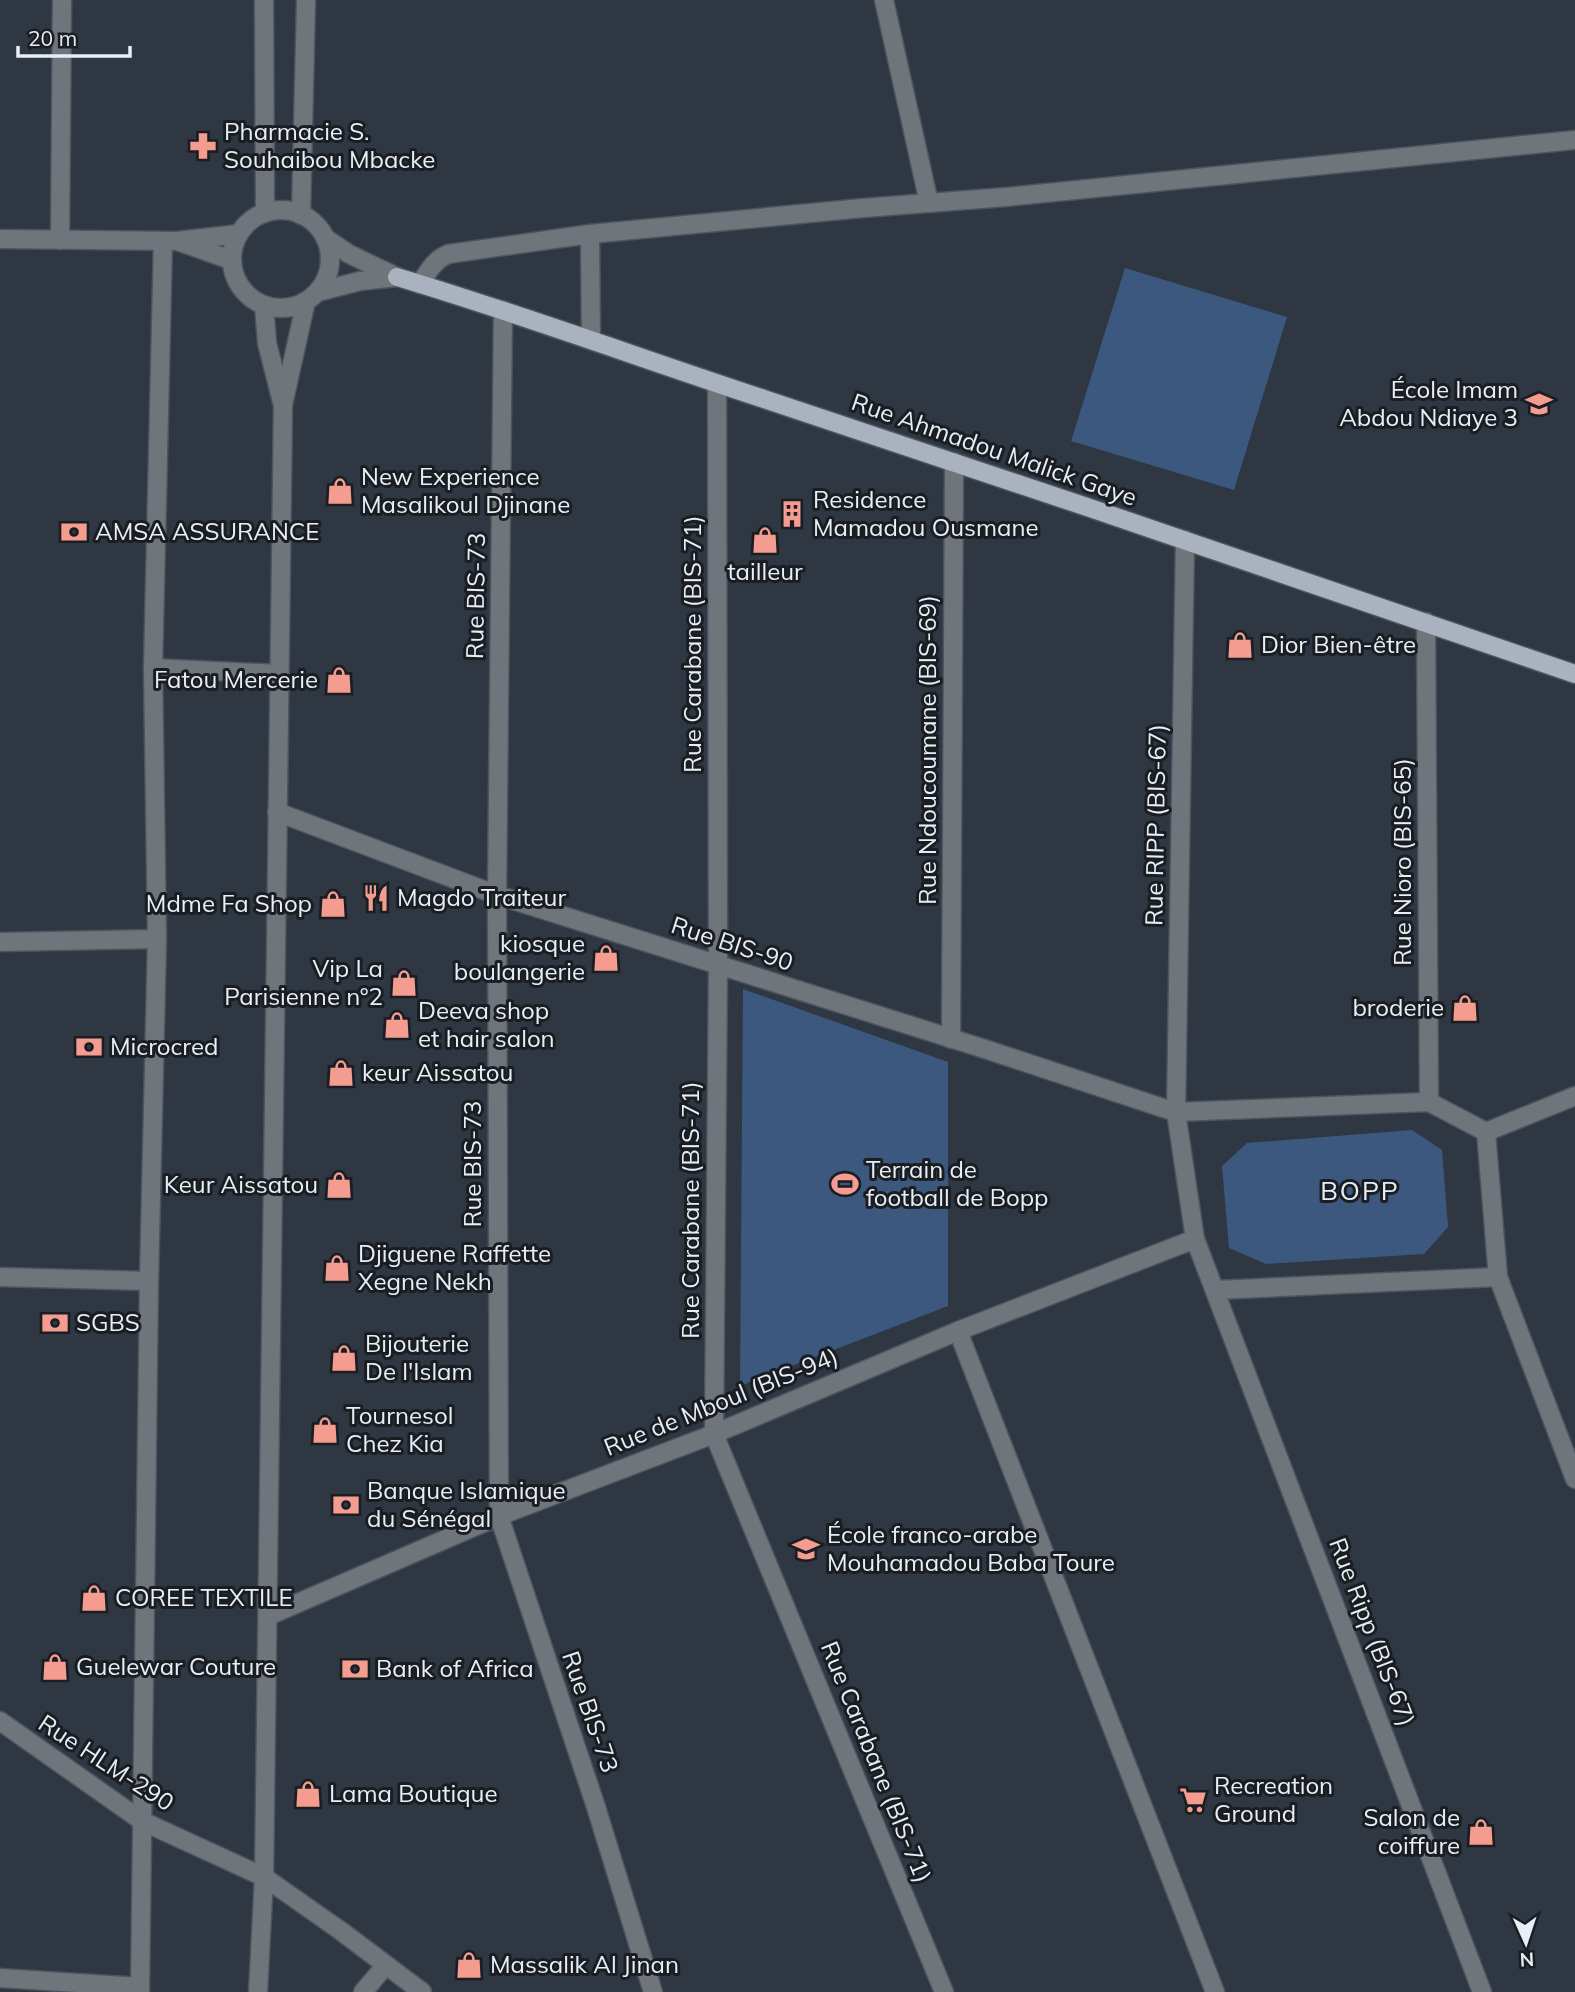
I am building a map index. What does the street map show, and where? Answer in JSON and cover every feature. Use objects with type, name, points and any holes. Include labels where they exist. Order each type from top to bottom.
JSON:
[{"type":"main road","name":"Rue Ahmadou Malick Gaye","points":[[397,278],[503,310],[1575,674]]},
{"type":"street","points":[[60,240],[62,0]]},
{"type":"street","points":[[264,0],[265,213]]},
{"type":"street","points":[[301,215],[306,0]]},
{"type":"street","points":[[884,0],[929,203]]},
{"type":"street","points":[[420,284],[433,265],[448,254],[590,234],[1006,197],[1575,141]]},
{"type":"street","points":[[277,210],[301,215],[319,228],[325,238],[330,252],[326,280],[312,297],[293,307],[264,305],[241,288],[234,275],[231,260],[233,246],[239,233],[250,221],[265,213],[277,210]]},
{"type":"street","points":[[0,239],[170,241],[239,233]]},
{"type":"street","points":[[590,234],[592,340]]},
{"type":"street","name":"Rue Ahmadou Malick Gaye","points":[[325,238],[348,254],[397,278]]},
{"type":"street","points":[[170,241],[231,260]]},
{"type":"street","points":[[0,1978],[140,1990],[149,1281],[157,939],[153,668],[170,241]]},
{"type":"street","name":"Rue Ahmadou Malick Gaye","points":[[312,297],[360,281],[397,278]]},
{"type":"street","points":[[258,1992],[264,1877],[283,405],[312,297]]},
{"type":"street","points":[[264,305],[267,343],[283,405]]},
{"type":"street","name":"Rue BIS-73","points":[[503,310],[497,895],[499,1516],[596,1807],[653,1992]]},
{"type":"street","name":"Rue Carabane (BIS-71)","points":[[717,384],[718,965],[714,1434],[944,1992]]},
{"type":"street","name":"Rue Ndoucoumane (BIS-69)","points":[[951,1039],[954,462]]},
{"type":"street","name":"Rue RIPP (BIS-67)","points":[[1185,540],[1176,1111],[1195,1239]]},
{"type":"street","name":"Rue Nioro (BIS-65)","points":[[1426,622],[1429,1102]]},
{"type":"street","points":[[153,668],[279,674]]},
{"type":"street","name":"Rue BIS-90","points":[[277,812],[497,895],[1176,1111],[1429,1102]]},
{"type":"street","points":[[0,942],[157,939]]},
{"type":"street","points":[[1429,1102],[1486,1132],[1575,1096]]},
{"type":"street","points":[[1486,1132],[1497,1277],[1575,1479]]},
{"type":"street","name":"Rue de Mboul (BIS-94)","points":[[268,1616],[499,1516],[714,1434],[958,1331],[1195,1239]]},
{"type":"street","name":"Rue Ripp (BIS-67)","points":[[1195,1239],[1482,1992]]},
{"type":"street","points":[[1216,1290],[1497,1277]]},
{"type":"street","points":[[0,1278],[149,1281]]},
{"type":"street","points":[[958,1331],[1215,1992]]},
{"type":"street","name":"Rue HLM-290","points":[[0,1721],[142,1821],[264,1877],[422,1992]]},
{"type":"street","points":[[363,1992],[386,1965]]},
{"type":"shaded area","points":[[1125,268],[1287,317],[1234,490],[1071,441]]},
{"type":"shaded area","name":"Terrain de football de Bopp","points":[[743,989],[948,1062],[948,1306],[740,1386]]},
{"type":"shaded area","name":"BOPP","points":[[1412,1130],[1442,1150],[1448,1227],[1424,1254],[1266,1264],[1229,1248],[1222,1166],[1247,1143]]},
{"type":"place","name":"Pharmacie S. Souhaibou Mbacke","points":[[203,146]]},
{"type":"place","name":"École Imam Abdou Ndiaye 3","points":[[1539,404]]},
{"type":"place","name":"New Experience Masalikoul Djinane","points":[[340,491]]},
{"type":"place","name":"Residence Mamadou Ousmane","points":[[792,514]]},
{"type":"place","name":"AMSA ASSURANCE","points":[[74,532]]},
{"type":"place","name":"tailleur","points":[[765,540]]},
{"type":"place","name":"Dior Bien-être","points":[[1240,645]]},
{"type":"place","name":"Fatou Mercerie","points":[[339,680]]},
{"type":"place","name":"Magdo Traiteur","points":[[376,898]]},
{"type":"place","name":"Mdme Fa Shop","points":[[333,904]]},
{"type":"place","name":"kiosque boulangerie","points":[[606,958]]},
{"type":"place","name":"Vip La Parisienne n°2","points":[[404,983]]},
{"type":"place","name":"broderie","points":[[1465,1008]]},
{"type":"place","name":"Deeva shop et hair salon","points":[[397,1025]]},
{"type":"place","name":"Microcred","points":[[89,1047]]},
{"type":"place","name":"keur Aissatou","points":[[341,1073]]},
{"type":"place","name":"Terrain de football de Bopp","points":[[845,1184]]},
{"type":"place","name":"Keur Aissatou","points":[[339,1185]]},
{"type":"place","name":"Djiguene Raffette Xegne Nekh","points":[[337,1268]]},
{"type":"place","name":"SGBS","points":[[55,1323]]},
{"type":"place","name":"Bijouterie De l'Islam","points":[[344,1358]]},
{"type":"place","name":"Tournesol Chez Kia","points":[[325,1430]]},
{"type":"place","name":"Banque Islamique du Sénégal","points":[[346,1505]]},
{"type":"place","name":"École franco-arabe Mouhamadou Baba Toure","points":[[806,1549]]},
{"type":"place","name":"COREE TEXTILE","points":[[94,1598]]},
{"type":"place","name":"Guelewar Couture","points":[[55,1667]]},
{"type":"place","name":"Bank of Africa","points":[[355,1669]]},
{"type":"place","name":"Lama Boutique","points":[[308,1794]]},
{"type":"place","name":"Recreation Ground","points":[[1193,1800]]},
{"type":"place","name":"Salon de coiffure","points":[[1481,1832]]},
{"type":"place","name":"Massalik Al Jinan","points":[[469,1965]]},
{"type":"district","name":"BOPP","points":[[1360,1191]]}]
